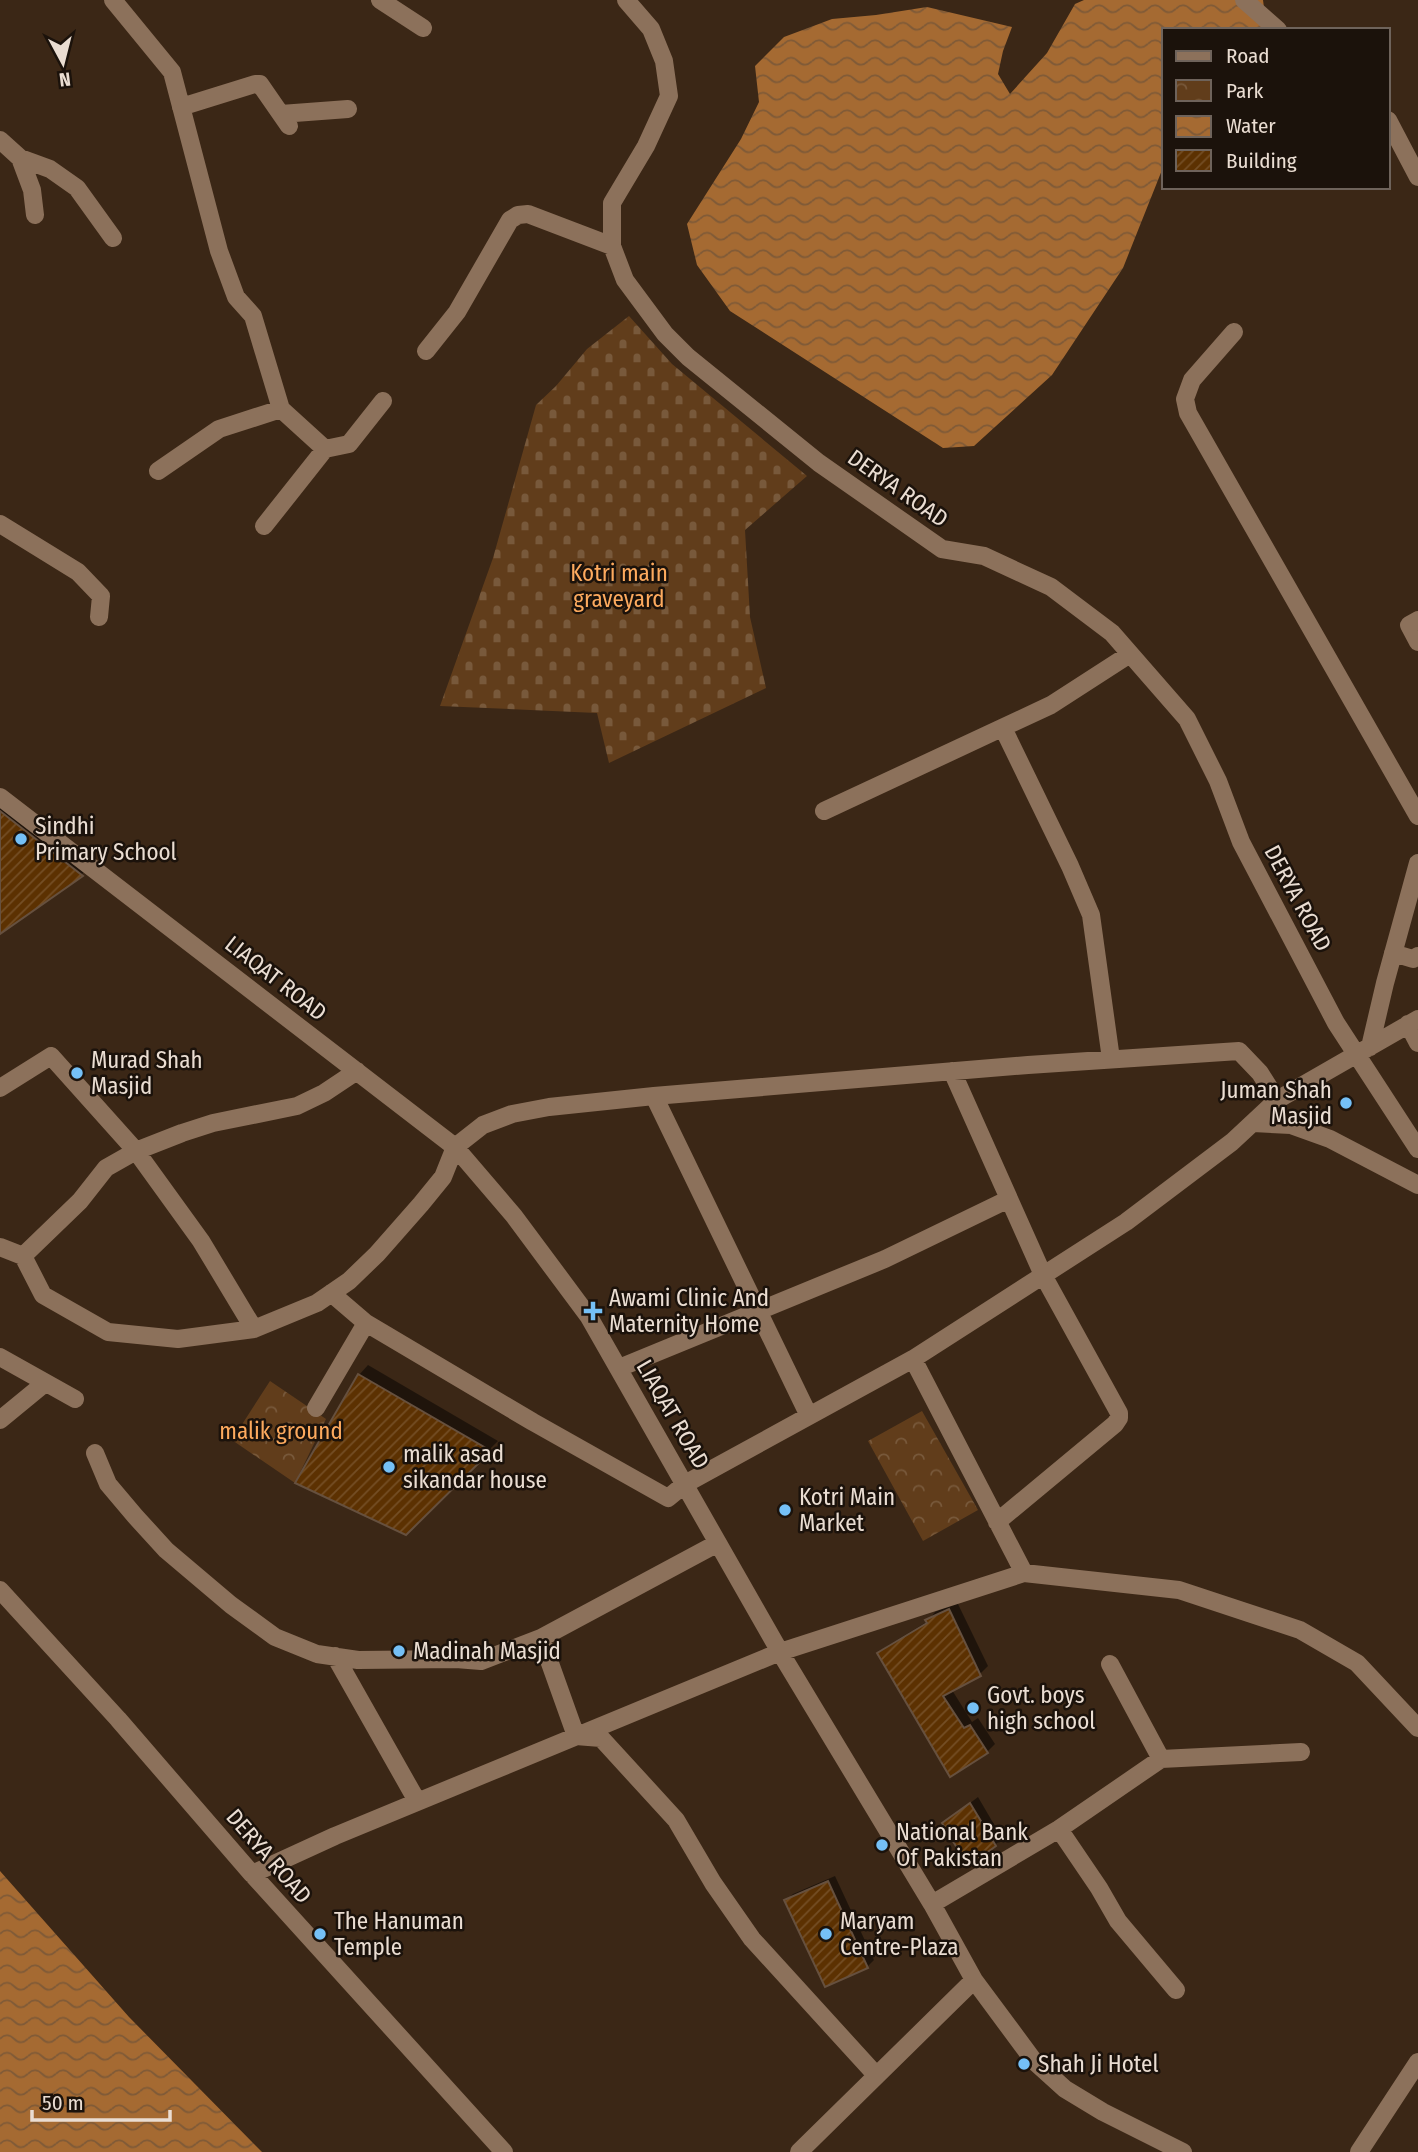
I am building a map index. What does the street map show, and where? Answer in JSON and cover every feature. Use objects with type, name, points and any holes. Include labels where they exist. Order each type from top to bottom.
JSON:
[{"type":"street","points":[[113,0],[172,72],[219,251],[236,297],[253,316],[281,409],[326,449]]},
{"type":"street","points":[[380,0],[423,27]]},
{"type":"street","name":"DERYA ROAD","points":[[626,0],[651,29],[664,61],[669,96],[646,146],[612,203],[612,246],[625,280],[665,334],[688,357],[819,463],[942,549],[984,556],[1051,587],[1112,633],[1187,719],[1218,781],[1241,842],[1336,1023],[1364,1051],[1418,1149]]},
{"type":"street","points":[[1244,0],[1276,28]]},
{"type":"street","points":[[181,107],[255,84],[263,86],[285,120],[348,109]]},
{"type":"street","points":[[1390,124],[1418,177]]},
{"type":"street","points":[[0,140],[20,158],[50,169],[77,188],[113,238]]},
{"type":"street","points":[[20,158],[32,190],[35,215]]},
{"type":"street","points":[[426,351],[457,312],[510,220],[518,215],[528,214],[612,246]]},
{"type":"street","points":[[1234,332],[1192,380],[1185,399],[1188,413],[1418,816]]},
{"type":"street","points":[[264,526],[326,449],[349,444],[383,401]]},
{"type":"street","points":[[158,471],[219,429],[281,409]]},
{"type":"street","points":[[0,524],[78,572],[101,596],[100,617]]},
{"type":"street","points":[[1418,620],[1409,625],[1418,642]]},
{"type":"street","points":[[824,811],[1051,705],[1129,654]]},
{"type":"street","points":[[1003,728],[1091,915],[1111,1059]]},
{"type":"street","name":"LIAQAT ROAD","points":[[0,797],[455,1147],[514,1216],[589,1317],[780,1652],[932,1904],[974,1980],[1034,2061],[1065,2089],[1103,2112],[1183,2152]]},
{"type":"street","points":[[1364,1051],[1418,863]]},
{"type":"street","points":[[1393,953],[1413,959],[1418,956]]},
{"type":"street","points":[[331,1293],[366,1323],[668,1498],[685,1484],[913,1359],[1125,1222],[1232,1142],[1277,1100],[1413,1022],[1418,1044]]},
{"type":"street","points":[[0,1247],[23,1256],[43,1295],[108,1332],[178,1339],[254,1329],[317,1303],[349,1281],[377,1254],[443,1177],[455,1147],[482,1125],[512,1114],[549,1107],[654,1096],[1239,1051],[1260,1073],[1277,1100]]},
{"type":"street","points":[[0,1088],[51,1056],[136,1151],[201,1241],[254,1329]]},
{"type":"street","points":[[23,1256],[80,1201],[106,1168],[136,1151],[214,1123],[297,1106],[324,1093],[357,1071]]},
{"type":"street","points":[[952,1071],[1043,1275],[1119,1413],[1115,1424],[997,1522]]},
{"type":"street","points":[[654,1096],[809,1416]]},
{"type":"street","points":[[1253,1123],[1291,1125],[1330,1139],[1418,1185]]},
{"type":"street","points":[[619,1368],[885,1259],[1009,1199]]},
{"type":"street","points":[[316,1408],[366,1323]]},
{"type":"street","points":[[0,1357],[75,1399]]},
{"type":"street","points":[[913,1359],[1024,1573]]},
{"type":"street","points":[[0,1420],[46,1383]]},
{"type":"street","points":[[94,1453],[108,1484],[135,1516],[166,1550],[231,1605],[275,1636],[317,1654],[358,1660],[481,1661],[541,1638],[718,1543]]},
{"type":"street","points":[[252,1874],[417,1801],[780,1652],[1024,1573],[1179,1590],[1300,1630],[1357,1663],[1418,1728]]},
{"type":"street","name":"DERYA ROAD","points":[[0,1590],[504,2152]]},
{"type":"street","points":[[541,1638],[576,1736]]},
{"type":"street","points":[[335,1656],[417,1801]]},
{"type":"street","points":[[1110,1664],[1161,1759]]},
{"type":"street","points":[[576,1736],[601,1738],[652,1793],[676,1821],[713,1883],[752,1940],[876,2075]]},
{"type":"street","points":[[932,1904],[1059,1829],[1161,1759],[1301,1752]]},
{"type":"street","points":[[1059,1829],[1118,1921],[1176,1990]]},
{"type":"street","points":[[799,2152],[974,1980]]},
{"type":"street","points":[[1359,2152],[1418,2062]]},
{"type":"green space","name":"Kotri main graveyard","points":[[629,316],[672,364],[807,476],[745,530],[750,617],[766,688],[609,763],[597,713],[440,706],[493,558],[536,405],[587,349]]},
{"type":"green space","name":"malik ground","points":[[270,1381],[326,1419],[295,1483],[232,1440]]},
{"type":"green space","points":[[922,1411],[978,1510],[923,1541],[868,1441]]},
{"type":"water","points":[[1084,0],[1263,0],[1267,28],[1162,28],[1162,170],[1123,268],[1052,375],[974,446],[943,448],[730,311],[697,265],[687,224],[741,139],[759,102],[755,66],[784,37],[832,19],[927,7],[1012,27],[998,74],[1010,94],[1047,53],[1075,4]]},
{"type":"water","points":[[0,1871],[129,2017],[262,2152],[0,2152]]},
{"type":"building","name":"Sindhi Primary School","points":[[0,811],[83,876],[0,934]]},
{"type":"building","name":"malik asad sikandar house","points":[[358,1374],[491,1451],[406,1535],[295,1483]]},
{"type":"building","points":[[949,1609],[981,1676],[943,1696],[964,1728],[970,1725],[988,1753],[950,1777],[877,1653],[927,1623],[925,1620]]},
{"type":"building","points":[[970,1803],[996,1846],[968,1866],[942,1823]]},
{"type":"building","name":"Maryam Centre-Plaza","points":[[828,1881],[868,1968],[825,1987],[784,1900]]},
{"type":"place","name":"Sindhi Primary School","points":[[21,839]]},
{"type":"place","name":"Murad Shah Masjid","points":[[77,1073]]},
{"type":"place","name":"Juman Shah Masjid","points":[[1346,1103]]},
{"type":"place","name":"Awami Clinic And Maternity Home","points":[[593,1311]]},
{"type":"place","name":"malik asad sikandar house","points":[[389,1467]]},
{"type":"place","name":"Kotri Main Market","points":[[785,1510]]},
{"type":"place","name":"Madinah Masjid","points":[[399,1651]]},
{"type":"place","name":"Govt. boys high school","points":[[973,1708]]},
{"type":"place","name":"National Bank Of Pakistan","points":[[882,1845]]},
{"type":"place","name":"The Hanuman Temple","points":[[320,1934]]},
{"type":"place","name":"Maryam Centre-Plaza","points":[[826,1934]]},
{"type":"place","name":"Shah Ji Hotel","points":[[1024,2064]]}]
